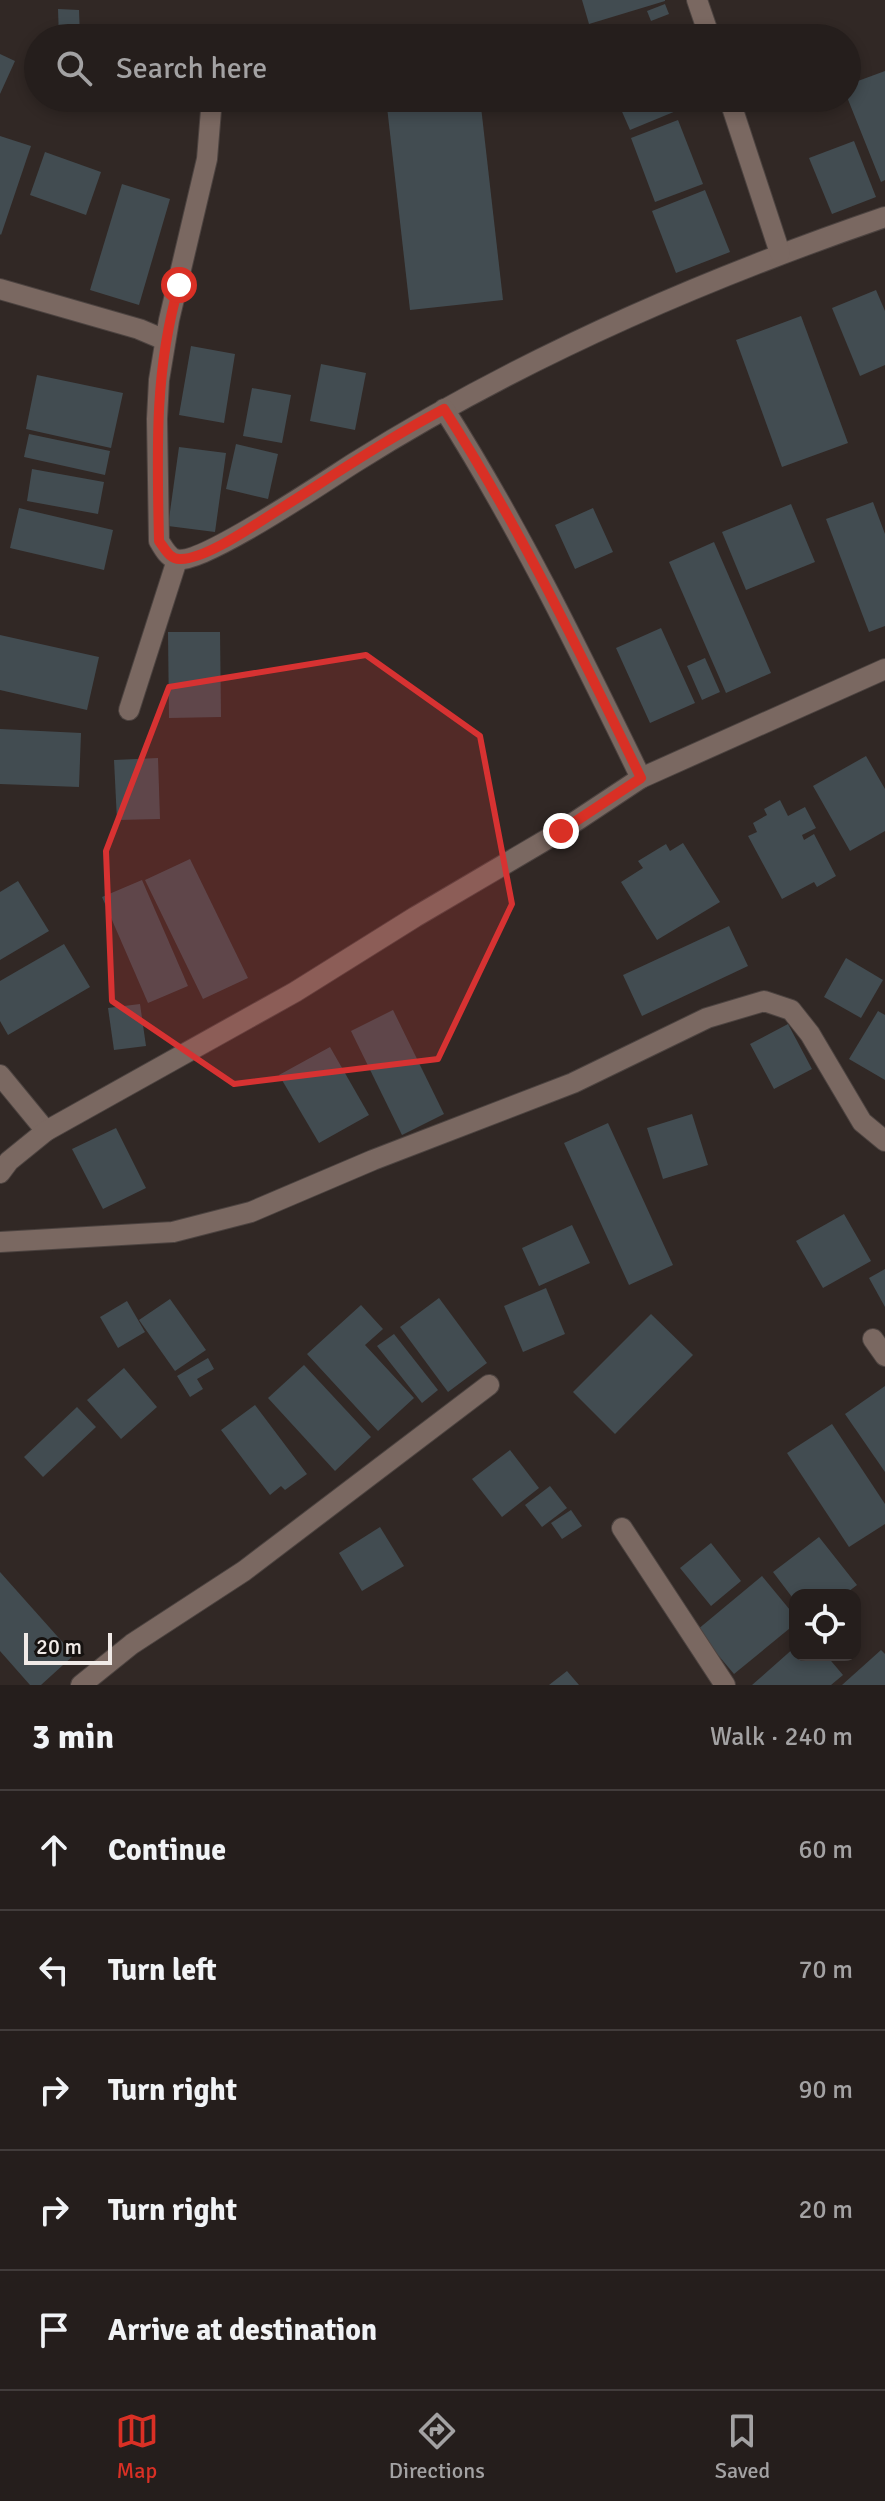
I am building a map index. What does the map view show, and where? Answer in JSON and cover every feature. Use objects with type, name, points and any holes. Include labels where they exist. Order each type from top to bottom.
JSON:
[{"type":"street","points":[[697,0],[705,24]]},
{"type":"street","points":[[211,112],[207,159],[165,340],[157,419],[159,541],[177,560],[191,558],[234,537],[412,427],[554,353],[780,253],[885,217]]},
{"type":"street","points":[[734,112],[780,253]]},
{"type":"street","points":[[0,289],[139,329],[165,340]]},
{"type":"street","points":[[444,409],[473,455],[567,627],[641,778]]},
{"type":"street","points":[[129,710],[177,560]]},
{"type":"street","points":[[0,1173],[9,1161],[46,1131],[295,992],[561,831],[641,778],[885,669]]},
{"type":"street","points":[[0,1242],[173,1232],[251,1212],[373,1160],[573,1083],[707,1018],[764,1001],[791,1010],[810,1034],[862,1122],[885,1141]]},
{"type":"street","points":[[0,1075],[46,1131]]},
{"type":"street","points":[[81,1685],[132,1644],[244,1571],[489,1385]]},
{"type":"street","points":[[622,1528],[725,1685]]},
{"type":"highlighted area","points":[[366,655],[480,736],[512,904],[438,1059],[234,1084],[112,1001],[106,851],[169,687]]},
{"type":"building","points":[[582,0],[665,0],[665,1],[589,24]]},
{"type":"building","points":[[665,4],[669,14],[651,21],[647,11]]},
{"type":"building","points":[[58,9],[79,10],[80,24],[59,24]]},
{"type":"building","points":[[0,54],[15,61],[0,94]]},
{"type":"building","points":[[885,71],[885,180],[881,182],[853,112],[861,112],[861,80]]},
{"type":"building","points":[[388,112],[482,112],[503,300],[410,310]]},
{"type":"building","points":[[622,112],[674,112],[630,130]]},
{"type":"building","points":[[678,120],[703,184],[655,202],[631,138]]},
{"type":"building","points":[[0,136],[31,146],[1,235],[0,234]]},
{"type":"building","points":[[854,141],[876,197],[832,214],[809,158]]},
{"type":"building","points":[[45,152],[101,172],[86,215],[30,195]]},
{"type":"building","points":[[122,184],[170,199],[139,305],[90,290]]},
{"type":"building","points":[[705,190],[730,252],[676,273],[652,211]]},
{"type":"building","points":[[876,290],[885,311],[885,365],[860,376],[832,308]]},
{"type":"building","points":[[801,316],[848,443],[782,467],[736,340]]},
{"type":"building","points":[[191,346],[235,354],[224,423],[179,415]]},
{"type":"building","points":[[321,364],[366,373],[355,430],[310,421]]},
{"type":"building","points":[[37,375],[123,393],[111,448],[26,429]]},
{"type":"building","points":[[252,388],[291,395],[282,443],[243,436]]},
{"type":"building","points":[[29,434],[110,451],[105,475],[24,457]]},
{"type":"building","points":[[236,444],[278,454],[268,499],[226,489]]},
{"type":"building","points":[[179,447],[226,453],[215,532],[168,526]]},
{"type":"building","points":[[32,469],[104,482],[98,514],[27,501]]},
{"type":"building","points":[[873,502],[885,534],[885,626],[869,632],[826,519]]},
{"type":"building","points":[[791,504],[815,562],[746,590],[722,532]]},
{"type":"building","points":[[19,508],[113,530],[104,570],[10,548]]},
{"type":"building","points":[[593,508],[613,552],[575,569],[555,525]]},
{"type":"building","points":[[714,542],[771,673],[726,693],[669,562]]},
{"type":"building","points":[[661,628],[695,703],[650,723],[616,648]]},
{"type":"building","points":[[168,632],[220,632],[221,717],[169,718]]},
{"type":"building","points":[[0,635],[99,657],[87,710],[0,690]]},
{"type":"building","points":[[705,658],[720,692],[702,700],[687,666]]},
{"type":"building","points":[[0,729],[81,733],[79,787],[0,784]]},
{"type":"building","points":[[866,756],[885,789],[885,831],[850,851],[813,786]]},
{"type":"building","points":[[158,758],[160,819],[117,820],[114,760]]},
{"type":"building","points":[[780,800],[788,816],[805,807],[816,828],[802,835],[804,840],[814,834],[836,876],[817,887],[814,882],[782,899],[748,836],[757,832],[753,823],[767,815],[764,809]]},
{"type":"building","points":[[683,843],[720,902],[657,940],[621,882],[643,868],[638,861],[666,844],[670,851]]},
{"type":"building","points":[[190,859],[248,978],[203,999],[145,880]]},
{"type":"building","points":[[142,880],[188,986],[148,1003],[102,897]]},
{"type":"building","points":[[18,881],[49,931],[0,960],[0,892]]},
{"type":"building","points":[[729,926],[748,966],[642,1016],[623,975]]},
{"type":"building","points":[[64,944],[90,987],[8,1035],[0,1021],[0,981]]},
{"type":"building","points":[[846,958],[883,980],[861,1018],[824,997]]},
{"type":"building","points":[[140,1004],[146,1046],[114,1050],[108,1008]]},
{"type":"building","points":[[393,1010],[444,1114],[402,1135],[351,1031]]},
{"type":"building","points":[[878,1011],[885,1015],[885,1080],[849,1059]]},
{"type":"building","points":[[788,1024],[812,1069],[774,1089],[750,1044]]},
{"type":"building","points":[[330,1047],[369,1115],[319,1143],[279,1075]]},
{"type":"building","points":[[692,1114],[708,1165],[663,1179],[647,1128]]},
{"type":"building","points":[[608,1123],[673,1265],[629,1285],[564,1143]]},
{"type":"building","points":[[116,1128],[146,1188],[103,1209],[72,1149]]},
{"type":"building","points":[[844,1214],[871,1261],[823,1288],[796,1241]]},
{"type":"building","points":[[572,1225],[590,1263],[539,1286],[522,1248]]},
{"type":"building","points":[[885,1269],[885,1307],[869,1278]]},
{"type":"building","points":[[546,1288],[565,1334],[523,1352],[504,1306]]},
{"type":"building","points":[[439,1298],[487,1363],[448,1392],[400,1327]]},
{"type":"building","points":[[170,1299],[206,1350],[175,1371],[139,1320]]},
{"type":"building","points":[[127,1301],[145,1332],[118,1348],[100,1317]]},
{"type":"building","points":[[361,1305],[383,1329],[365,1345],[414,1398],[378,1431],[307,1354]]},
{"type":"building","points":[[651,1314],[693,1355],[615,1434],[573,1392]]},
{"type":"building","points":[[394,1334],[438,1390],[422,1403],[377,1346]]},
{"type":"building","points":[[208,1358],[214,1369],[197,1379],[203,1389],[190,1397],[177,1376]]},
{"type":"building","points":[[304,1365],[371,1437],[335,1471],[268,1398]]},
{"type":"building","points":[[124,1368],[157,1407],[121,1439],[87,1400]]},
{"type":"building","points":[[885,1386],[885,1472],[845,1414]]},
{"type":"building","points":[[255,1405],[307,1474],[285,1490],[281,1486],[270,1495],[221,1430]]},
{"type":"building","points":[[77,1407],[96,1427],[43,1477],[24,1457]]},
{"type":"building","points":[[832,1424],[885,1504],[885,1524],[849,1547],[787,1453]]},
{"type":"building","points":[[510,1450],[539,1488],[502,1517],[472,1479]]},
{"type":"building","points":[[550,1486],[567,1508],[542,1527],[525,1505]]},
{"type":"building","points":[[571,1510],[582,1526],[562,1539],[551,1523]]},
{"type":"building","points":[[380,1527],[404,1566],[362,1591],[339,1553]]},
{"type":"building","points":[[819,1537],[857,1585],[852,1589],[789,1589],[789,1593],[773,1572]]},
{"type":"building","points":[[711,1543],[741,1581],[711,1606],[680,1568]]},
{"type":"building","points":[[0,1572],[74,1655],[41,1685],[30,1685],[0,1651]]},
{"type":"building","points":[[762,1576],[789,1609],[789,1629],[734,1674],[697,1630]]},
{"type":"building","points":[[881,1650],[885,1654],[885,1685],[842,1685]]},
{"type":"building","points":[[789,1652],[789,1661],[831,1661],[843,1675],[831,1685],[752,1685]]},
{"type":"building","points":[[567,1671],[579,1685],[549,1685]]},
{"type":"route","points":[[179,285],[169,320],[159,380],[159,541],[177,560],[191,558],[234,537],[444,409],[519,536],[641,778],[561,831]]}]
